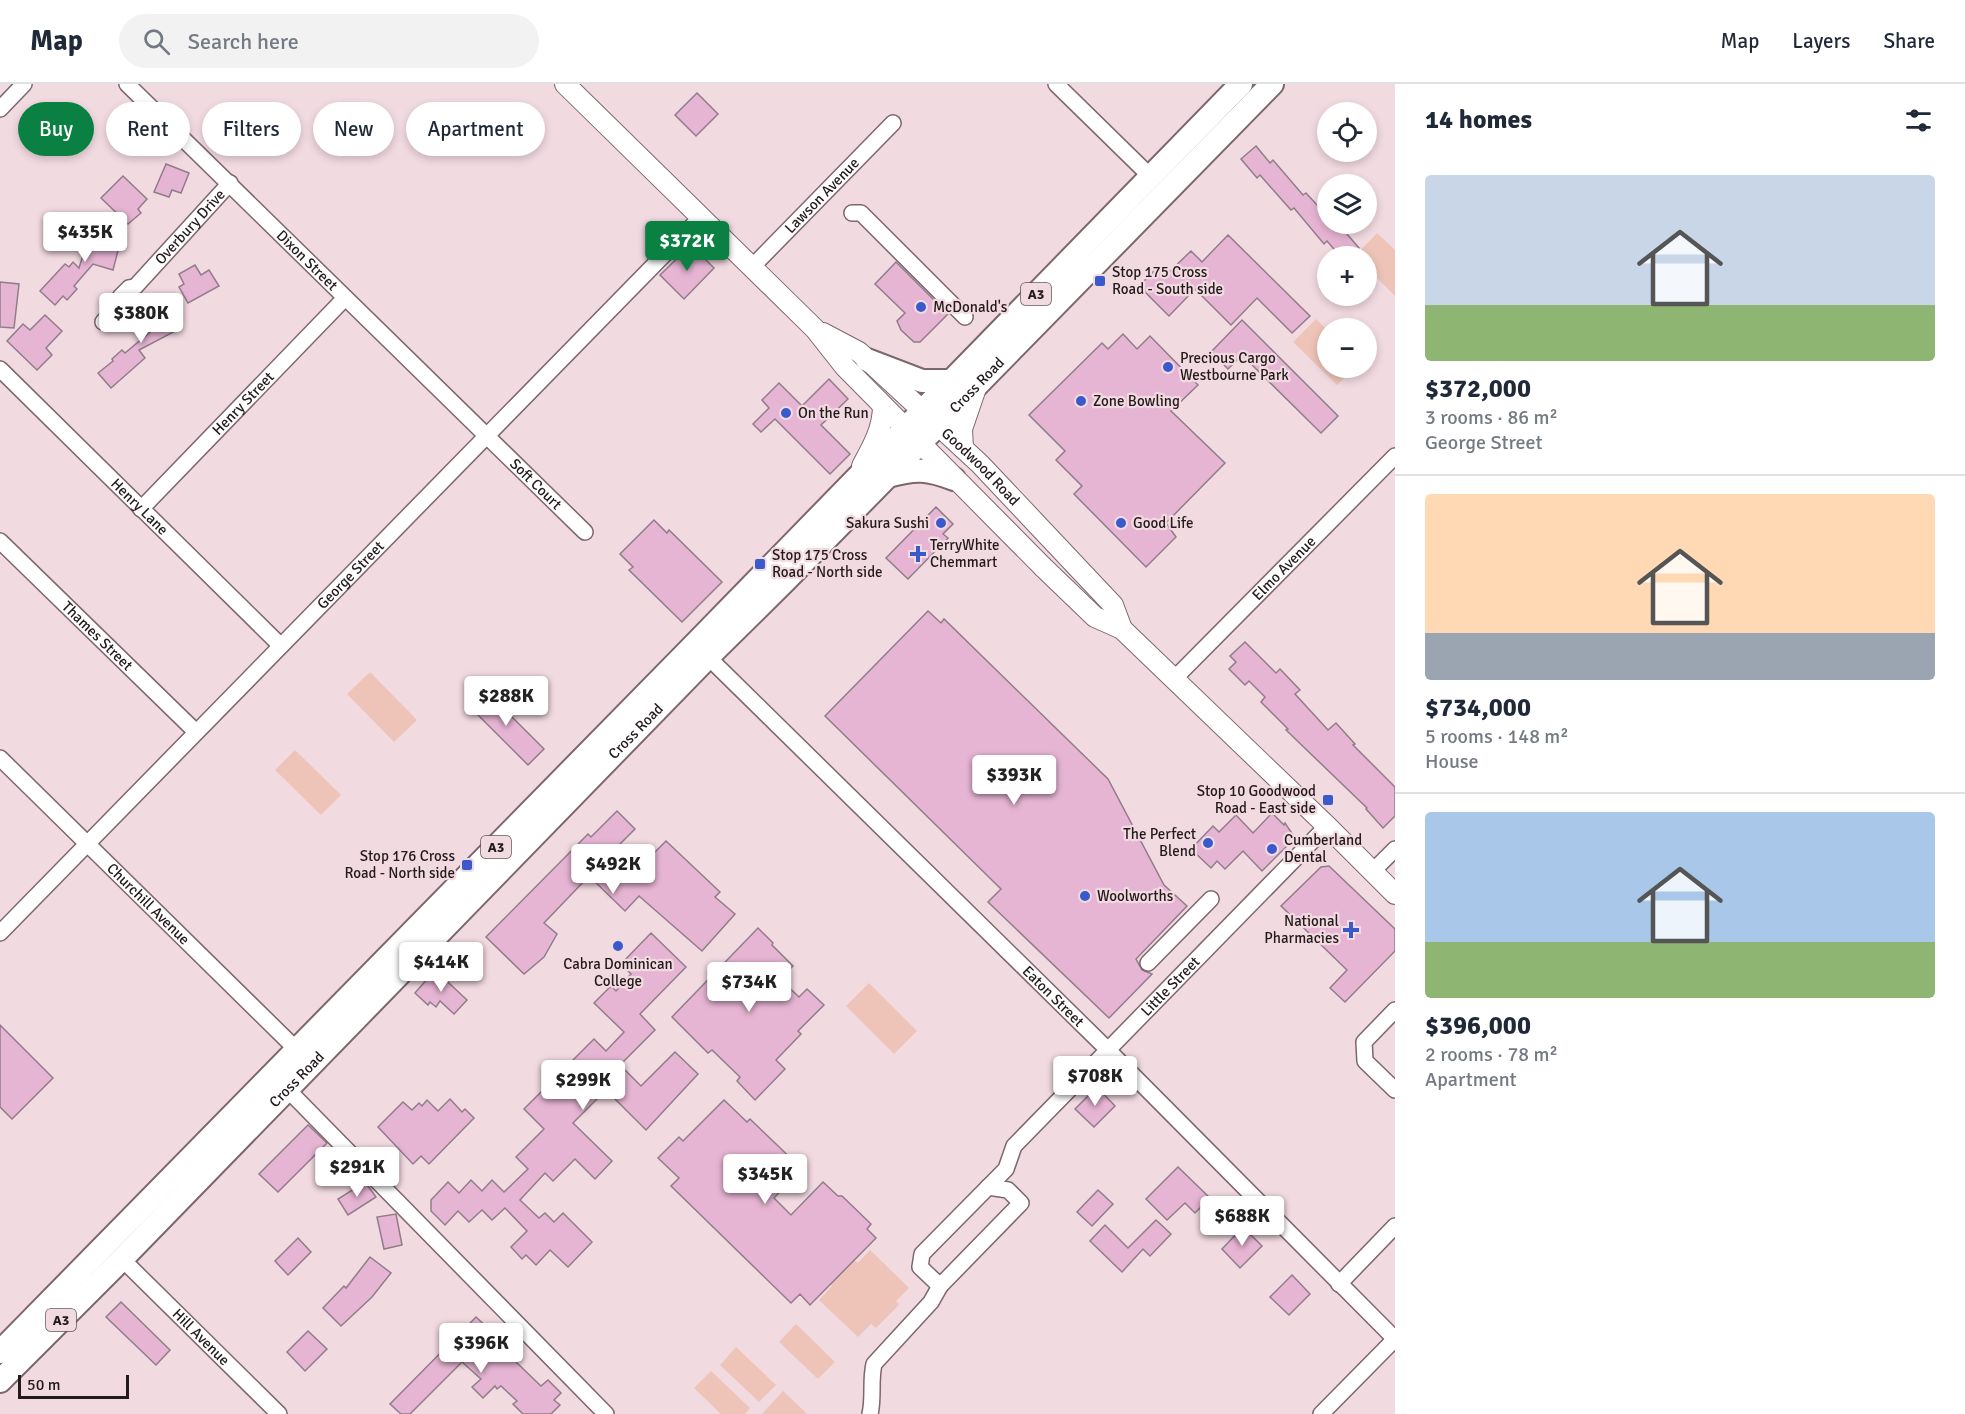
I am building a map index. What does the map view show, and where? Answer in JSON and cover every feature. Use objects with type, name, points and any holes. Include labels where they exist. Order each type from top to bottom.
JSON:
[{"type":"highway","name":"Cross Road","points":[[702,651],[854,481],[913,435],[930,418],[977,384],[1157,184],[1241,84]]},
{"type":"highway","name":"Cross Road","points":[[930,418],[951,381],[1157,184],[1272,84]]},
{"type":"highway","points":[[867,360],[922,381],[951,381]]},
{"type":"highway","name":"Cross Road","points":[[0,1381],[114,1251],[702,651],[888,476],[913,435]]},
{"type":"highway","points":[[888,476],[901,472],[930,470],[954,479]]},
{"type":"highway","name":"Cross Road","points":[[0,1352],[114,1251],[287,1089],[304,1057]]},
{"type":"main road","name":"Goodwood Road","points":[[575,87],[700,218],[815,329],[845,367],[954,479],[1095,617],[1122,629],[1395,894]]},
{"type":"main road","name":"Goodwood Road","points":[[815,329],[859,352],[1000,484],[1113,606],[1122,629]]},
{"type":"main road","points":[[963,448],[962,429],[977,384]]},
{"type":"main road","points":[[854,481],[875,442],[883,420],[883,406]]},
{"type":"street","points":[[0,109],[24,84]]},
{"type":"street","name":"Dixon Street","points":[[127,84],[487,436]]},
{"type":"street","points":[[1056,84],[1157,184]]},
{"type":"street","name":"Lawson Avenue","points":[[752,267],[893,123]]},
{"type":"street","name":"Overbury Drive","points":[[103,322],[120,304],[120,297],[129,288],[135,287],[230,183]]},
{"type":"street","points":[[852,213],[861,213],[965,317]]},
{"type":"street","name":"George Street","points":[[0,933],[700,218]]},
{"type":"street","name":"Henry Street","points":[[141,509],[345,298]]},
{"type":"street","name":"Henry Lane","points":[[0,369],[280,645]]},
{"type":"street","name":"Soft Court","points":[[487,436],[585,531]]},
{"type":"street","name":"Elmo Avenue","points":[[1174,680],[1395,456]]},
{"type":"street","name":"Thames Street","points":[[0,541],[196,732]]},
{"type":"street","name":"Eaton Street","points":[[702,651],[1108,1050],[1395,1339]]},
{"type":"street","name":"Churchill Avenue","points":[[0,758],[304,1057]]},
{"type":"street","name":"Little Street","points":[[988,1187],[1006,1169],[1014,1146],[1327,826]]},
{"type":"street","points":[[1373,871],[1395,849]]},
{"type":"street","points":[[1148,963],[1211,899]]},
{"type":"street","points":[[1395,1010],[1364,1042],[1365,1061],[1395,1090]]},
{"type":"street","points":[[287,1089],[606,1414]]},
{"type":"street","points":[[870,1414],[871,1376],[874,1364],[931,1302],[940,1286],[1021,1203],[1008,1190],[988,1187],[922,1254],[920,1267],[940,1286]]},
{"type":"street","points":[[1339,1284],[1395,1226]]},
{"type":"street","name":"Hill Avenue","points":[[114,1251],[279,1414]]},
{"type":"street","points":[[1321,1414],[1395,1339]]},
{"type":"shaded area","points":[[1377,233],[1395,250],[1395,296],[1377,278],[1377,246],[1365,246]]},
{"type":"shaded area","points":[[1316,319],[1317,365],[1293,342]]},
{"type":"shaded area","points":[[1330,378],[1344,378],[1337,385]]},
{"type":"shaded area","points":[[370,672],[417,720],[394,742],[347,694]]},
{"type":"shaded area","points":[[295,750],[341,795],[321,815],[275,770]]},
{"type":"shaded area","points":[[869,983],[917,1031],[894,1054],[846,1006]]},
{"type":"shaded area","points":[[870,1250],[909,1288],[896,1301],[899,1305],[876,1328],[871,1324],[858,1337],[819,1300],[832,1286],[829,1282],[852,1258],[858,1263]]},
{"type":"shaded area","points":[[796,1324],[835,1362],[818,1379],[779,1342]]},
{"type":"shaded area","points":[[736,1347],[776,1385],[759,1402],[720,1365]]},
{"type":"shaded area","points":[[711,1371],[750,1408],[745,1414],[721,1414],[694,1388]]},
{"type":"shaded area","points":[[783,1391],[807,1414],[762,1414]]},
{"type":"building","points":[[697,93],[718,114],[696,136],[675,115]]},
{"type":"building","points":[[1256,146],[1270,163],[1273,160],[1303,195],[1306,193],[1317,205],[1317,234],[1347,234],[1357,246],[1331,246],[1327,241],[1324,244],[1294,208],[1291,210],[1260,175],[1257,178],[1241,159]]},
{"type":"building","points":[[166,164],[189,173],[181,193],[172,190],[169,197],[154,192]]},
{"type":"building","points":[[123,176],[147,199],[138,209],[141,213],[128,224],[101,198]]},
{"type":"building","points":[[99,224],[123,231],[113,270],[93,264],[74,286],[77,289],[67,300],[63,296],[55,305],[40,291],[65,264],[69,267],[73,262],[79,268],[90,232],[96,234]]},
{"type":"building","points":[[1228,235],[1310,316],[1292,333],[1257,298],[1231,325],[1195,289],[1169,316],[1139,286],[1157,268],[1165,276],[1191,251],[1202,262]]},
{"type":"building","points":[[691,245],[714,268],[684,299],[660,275]]},
{"type":"building","name":"McDonald's","points":[[896,262],[948,314],[920,342],[914,342],[901,330],[897,321],[905,313],[875,284]]},
{"type":"building","points":[[195,265],[201,275],[209,270],[219,286],[188,303],[179,287],[184,284],[179,274]]},
{"type":"building","points":[[0,282],[19,284],[14,328],[0,327]]},
{"type":"building","points":[[170,305],[181,328],[139,350],[145,358],[111,388],[98,373],[122,350],[125,353],[150,332],[140,314],[155,306],[158,311]]},
{"type":"building","points":[[45,315],[62,331],[46,348],[52,355],[37,370],[7,341],[23,324],[30,330]]},
{"type":"building","points":[[1242,320],[1338,416],[1321,433],[1242,355],[1228,369],[1211,352]]},
{"type":"building","points":[[1123,334],[1137,349],[1150,336],[1198,385],[1171,411],[1225,463],[1166,523],[1176,537],[1146,567],[1074,494],[1082,486],[1056,460],[1065,451],[1029,415],[1102,343],[1108,349]]},
{"type":"building","points":[[829,379],[848,399],[821,425],[850,454],[830,474],[775,419],[761,432],[753,424],[769,408],[762,400],[779,383],[802,406]]},
{"type":"building","points":[[936,507],[953,524],[943,534],[948,538],[908,579],[886,558]]},
{"type":"building","points":[[654,520],[667,533],[669,530],[722,582],[682,622],[629,570],[633,567],[620,554]]},
{"type":"building","points":[[928,611],[941,623],[944,619],[1108,779],[1164,885],[1187,906],[1136,959],[1142,970],[1152,974],[1109,1018],[988,902],[1001,889],[825,716]]},
{"type":"building","points":[[1245,642],[1276,673],[1280,669],[1300,690],[1295,694],[1328,730],[1336,723],[1355,744],[1353,745],[1395,787],[1395,816],[1383,828],[1367,808],[1286,730],[1288,729],[1261,702],[1265,697],[1249,681],[1245,685],[1229,669],[1236,662],[1230,656]]},
{"type":"building","points":[[484,689],[544,749],[528,765],[468,705]]},
{"type":"building","points":[[617,811],[635,829],[610,854],[631,876],[666,841],[720,892],[715,897],[735,914],[702,951],[639,896],[625,911],[589,876],[544,923],[557,934],[544,957],[524,974],[486,937],[588,834],[591,837]]},
{"type":"building","points":[[1272,813],[1284,825],[1285,823],[1295,838],[1262,871],[1243,851],[1225,869],[1217,861],[1211,868],[1191,849],[1213,826],[1219,832],[1236,815],[1253,833]]},
{"type":"building","points":[[1329,866],[1395,929],[1395,951],[1345,1002],[1330,988],[1347,970],[1281,906],[1321,867]]},
{"type":"building","points":[[758,928],[793,966],[780,979],[799,997],[807,989],[824,1005],[798,1031],[801,1034],[776,1060],[785,1069],[755,1100],[737,1081],[740,1077],[712,1050],[708,1053],[672,1017]]},
{"type":"building","points":[[651,933],[686,967],[640,1014],[655,1030],[620,1065],[641,1086],[675,1052],[698,1074],[646,1130],[606,1090],[573,1123],[612,1161],[595,1179],[575,1159],[553,1181],[545,1173],[520,1200],[539,1218],[545,1213],[554,1222],[563,1213],[592,1242],[568,1267],[550,1250],[536,1265],[526,1255],[522,1259],[511,1247],[527,1231],[505,1208],[492,1220],[482,1210],[469,1222],[458,1211],[445,1225],[431,1211],[431,1200],[448,1182],[459,1193],[471,1180],[482,1191],[492,1180],[504,1192],[528,1169],[516,1157],[544,1129],[524,1109],[594,1039],[606,1051],[624,1032],[594,1003],[611,986],[616,991],[631,974],[621,964]]},
{"type":"building","points":[[435,970],[467,1000],[454,1014],[440,1001],[436,1007],[430,1002],[428,1005],[415,993]]},
{"type":"building","points":[[0,1025],[53,1078],[12,1119],[0,1107]]},
{"type":"building","points":[[1097,1087],[1115,1106],[1094,1127],[1075,1109]]},
{"type":"building","points":[[450,1099],[462,1112],[465,1109],[474,1118],[429,1164],[421,1156],[413,1164],[378,1127],[403,1102],[412,1110],[419,1103],[422,1106],[427,1100],[438,1111]]},
{"type":"building","points":[[724,1100],[747,1122],[750,1119],[802,1169],[774,1198],[791,1215],[823,1182],[838,1196],[842,1196],[871,1224],[867,1229],[876,1238],[810,1305],[800,1294],[791,1303],[671,1186],[679,1178],[658,1158],[679,1137],[683,1141]]},
{"type":"building","points":[[308,1125],[327,1143],[278,1192],[259,1174]]},
{"type":"building","points":[[1178,1167],[1210,1198],[1195,1213],[1185,1203],[1167,1220],[1146,1199]]},
{"type":"building","points":[[365,1182],[376,1197],[348,1215],[338,1199]]},
{"type":"building","points":[[1098,1190],[1113,1204],[1092,1226],[1077,1212]]},
{"type":"building","points":[[396,1214],[402,1245],[384,1249],[377,1217]]},
{"type":"building","points":[[1156,1220],[1171,1234],[1150,1256],[1143,1249],[1122,1272],[1090,1241],[1105,1225],[1128,1248]]},
{"type":"building","points":[[1243,1227],[1262,1246],[1240,1268],[1222,1249]]},
{"type":"building","points":[[298,1238],[311,1252],[288,1275],[275,1261]]},
{"type":"building","points":[[370,1257],[391,1273],[372,1297],[341,1326],[323,1308],[344,1286],[346,1288]]},
{"type":"building","points":[[1292,1275],[1310,1294],[1289,1315],[1270,1297]]},
{"type":"building","points":[[121,1302],[170,1350],[156,1365],[106,1317]]},
{"type":"building","points":[[476,1317],[492,1332],[488,1335],[541,1386],[548,1380],[561,1393],[554,1400],[560,1405],[551,1414],[523,1414],[513,1404],[517,1401],[501,1386],[497,1389],[495,1386],[483,1398],[472,1387],[481,1379],[462,1362],[410,1414],[401,1414],[390,1404]]},
{"type":"building","points":[[308,1331],[327,1349],[305,1371],[287,1352]]},
{"type":"place","name":"Stop 175 Cross Road - South side","points":[[1100,281]]},
{"type":"place","name":"McDonald's","points":[[921,307]]},
{"type":"place","name":"Precious Cargo Westbourne Park","points":[[1168,367]]},
{"type":"place","name":"Zone Bowling","points":[[1081,401]]},
{"type":"place","name":"On the Run","points":[[786,413]]},
{"type":"place","name":"Sakura Sushi","points":[[941,523]]},
{"type":"place","name":"Good Life","points":[[1121,523]]},
{"type":"place","name":"TerryWhite Chemmart","points":[[918,554]]},
{"type":"place","name":"Stop 175 Cross Road - North side","points":[[760,564]]},
{"type":"place","name":"Stop 10 Goodwood Road - East side","points":[[1328,800]]},
{"type":"place","name":"The Perfect Blend","points":[[1208,843]]},
{"type":"place","name":"Cumberland Dental","points":[[1272,849]]},
{"type":"place","name":"Stop 176 Cross Road - North side","points":[[467,865]]},
{"type":"place","name":"Woolworths","points":[[1085,896]]},
{"type":"place","name":"National Pharmacies","points":[[1351,930]]},
{"type":"place","name":"Cabra Dominican College","points":[[618,946]]}]
